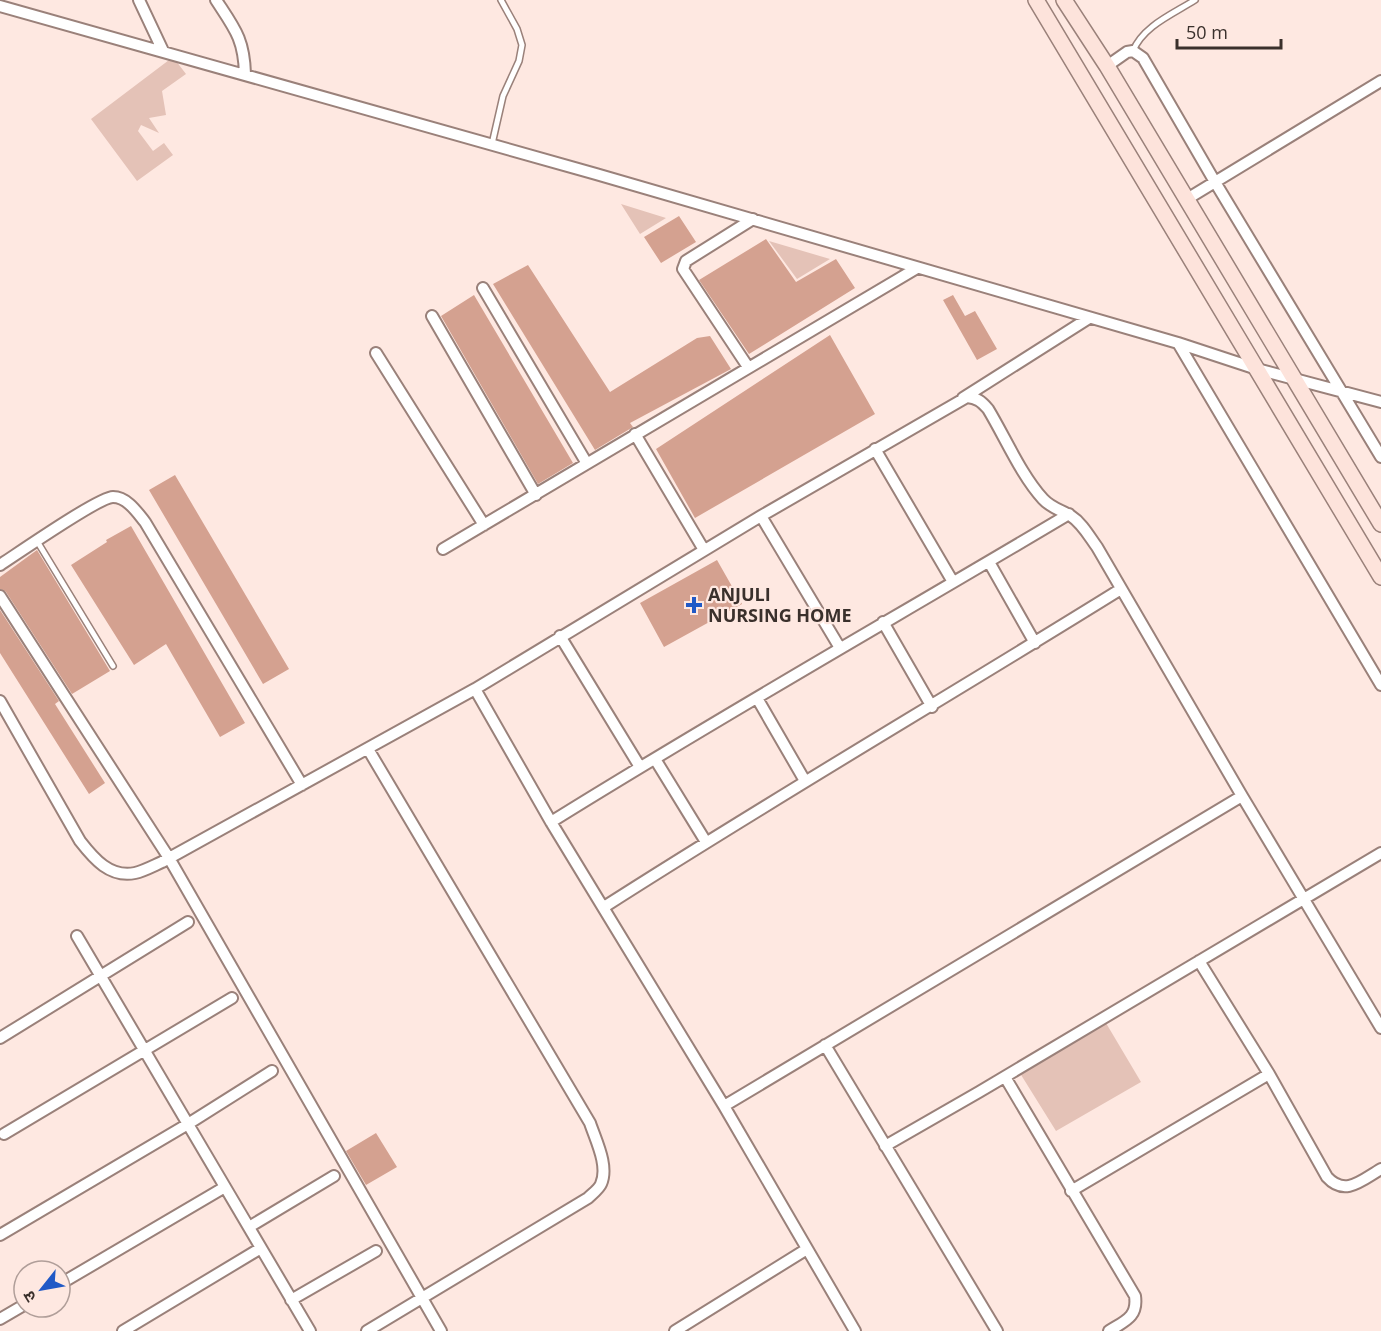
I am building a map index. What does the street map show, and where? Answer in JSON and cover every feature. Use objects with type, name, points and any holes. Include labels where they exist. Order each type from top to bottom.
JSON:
[{"type":"street","points":[[139,0],[163,51]]},
{"type":"street","points":[[216,0],[239,34],[244,51],[245,74]]},
{"type":"street","points":[[1036,0],[1381,577]]},
{"type":"street","points":[[1064,0],[1107,66],[1381,524]]},
{"type":"street","points":[[0,6],[492,144],[1178,343],[1257,369],[1381,402]]},
{"type":"street","points":[[1107,66],[1127,52],[1133,51],[1143,58],[1381,457]]},
{"type":"street","points":[[1187,199],[1381,81]]},
{"type":"street","points":[[748,367],[683,269],[686,261],[753,219]]},
{"type":"street","points":[[443,549],[536,495],[586,462],[917,268]]},
{"type":"street","points":[[483,288],[586,462]]},
{"type":"street","points":[[432,316],[536,495]]},
{"type":"street","points":[[937,414],[1089,318]]},
{"type":"street","points":[[1178,343],[1381,685]]},
{"type":"street","points":[[376,353],[484,525]]},
{"type":"street","points":[[0,701],[90,854],[103,866],[116,873],[135,873],[169,858],[475,689],[761,516],[967,397],[981,400],[1043,499],[1078,521],[1093,541],[1381,1028]]},
{"type":"street","points":[[635,434],[704,550]]},
{"type":"street","points":[[875,449],[953,582]]},
{"type":"street","points":[[0,565],[90,507],[111,496],[122,498],[145,522],[302,785]]},
{"type":"street","points":[[551,822],[883,622],[1069,514]]},
{"type":"street","points":[[761,516],[840,648]]},
{"type":"street","points":[[988,562],[1035,643]]},
{"type":"street","points":[[604,907],[805,781],[932,707],[1121,589]]},
{"type":"street","points":[[0,596],[169,858],[441,1331]]},
{"type":"street","points":[[883,622],[932,707]]},
{"type":"street","points":[[560,636],[640,767]]},
{"type":"street","points":[[475,689],[551,822],[724,1106],[855,1331]]},
{"type":"street","points":[[756,698],[805,781]]},
{"type":"street","points":[[367,1331],[588,1198],[601,1185],[603,1173],[600,1153],[590,1124],[368,749]]},
{"type":"street","points":[[655,759],[706,842]]},
{"type":"street","points":[[724,1106],[1242,796]]},
{"type":"street","points":[[885,1146],[1304,899],[1380,857]]},
{"type":"street","points":[[0,1038],[188,922]]},
{"type":"street","points":[[77,936],[310,1331]]},
{"type":"street","points":[[1199,961],[1269,1074],[1328,1177],[1336,1186],[1343,1188],[1381,1169]]},
{"type":"street","points":[[4,1134],[232,998]]},
{"type":"street","points":[[825,1045],[997,1331]]},
{"type":"street","points":[[0,1235],[188,1124],[272,1071]]},
{"type":"street","points":[[1071,1191],[1269,1074]]},
{"type":"street","points":[[1005,1077],[1135,1296],[1136,1306],[1133,1314],[1109,1331]]},
{"type":"street","points":[[249,1227],[334,1176]]},
{"type":"street","points":[[72,1277],[225,1187]]},
{"type":"street","points":[[123,1331],[261,1248]]},
{"type":"street","points":[[675,1331],[807,1249]]},
{"type":"street","points":[[291,1300],[376,1251]]},
{"type":"lane","points":[[492,144],[503,96],[519,61],[522,45],[517,29],[501,0]]},
{"type":"lane","points":[[1133,51],[1137,40],[1147,30],[1195,0]]},
{"type":"lane","points":[[37,541],[113,666]]},
{"type":"shaded area","points":[[173,57],[186,74],[162,91],[166,115],[149,118],[159,133],[141,125],[138,131],[153,151],[164,143],[173,155],[137,181],[91,119]]},
{"type":"shaded area","points":[[621,204],[666,218],[640,234]]},
{"type":"shaded area","points":[[769,241],[830,259],[797,279]]},
{"type":"shaded area","points":[[1103,1018],[1141,1082],[1056,1131],[1018,1070]]},
{"type":"building","points":[[679,216],[696,242],[661,263],[644,237]]},
{"type":"building","points":[[766,239],[796,282],[836,259],[855,288],[749,354],[699,280]]},
{"type":"building","points":[[528,265],[610,392],[697,338],[710,336],[731,369],[630,423],[633,427],[595,450],[493,284]]},
{"type":"building","points":[[474,295],[573,463],[538,484],[441,316]]},
{"type":"building","points":[[953,295],[965,316],[975,311],[997,349],[977,360],[943,300]]},
{"type":"building","points":[[830,335],[875,414],[695,518],[656,449]]},
{"type":"building","points":[[175,475],[289,669],[263,684],[149,490]]},
{"type":"building","points":[[131,526],[245,723],[220,737],[166,644],[134,665],[71,565],[107,542],[106,540]]},
{"type":"building","points":[[37,550],[110,671],[72,694],[6,592],[0,589],[0,577]]},
{"type":"building","points":[[717,560],[742,604],[664,647],[640,603]]},
{"type":"building","points":[[0,610],[59,701],[55,704],[105,783],[89,794],[0,653]]},
{"type":"building","points":[[376,1133],[397,1167],[366,1185],[346,1151]]},
{"type":"place","name":"ANJULI NURSING HOME","points":[[694,605]]}]
